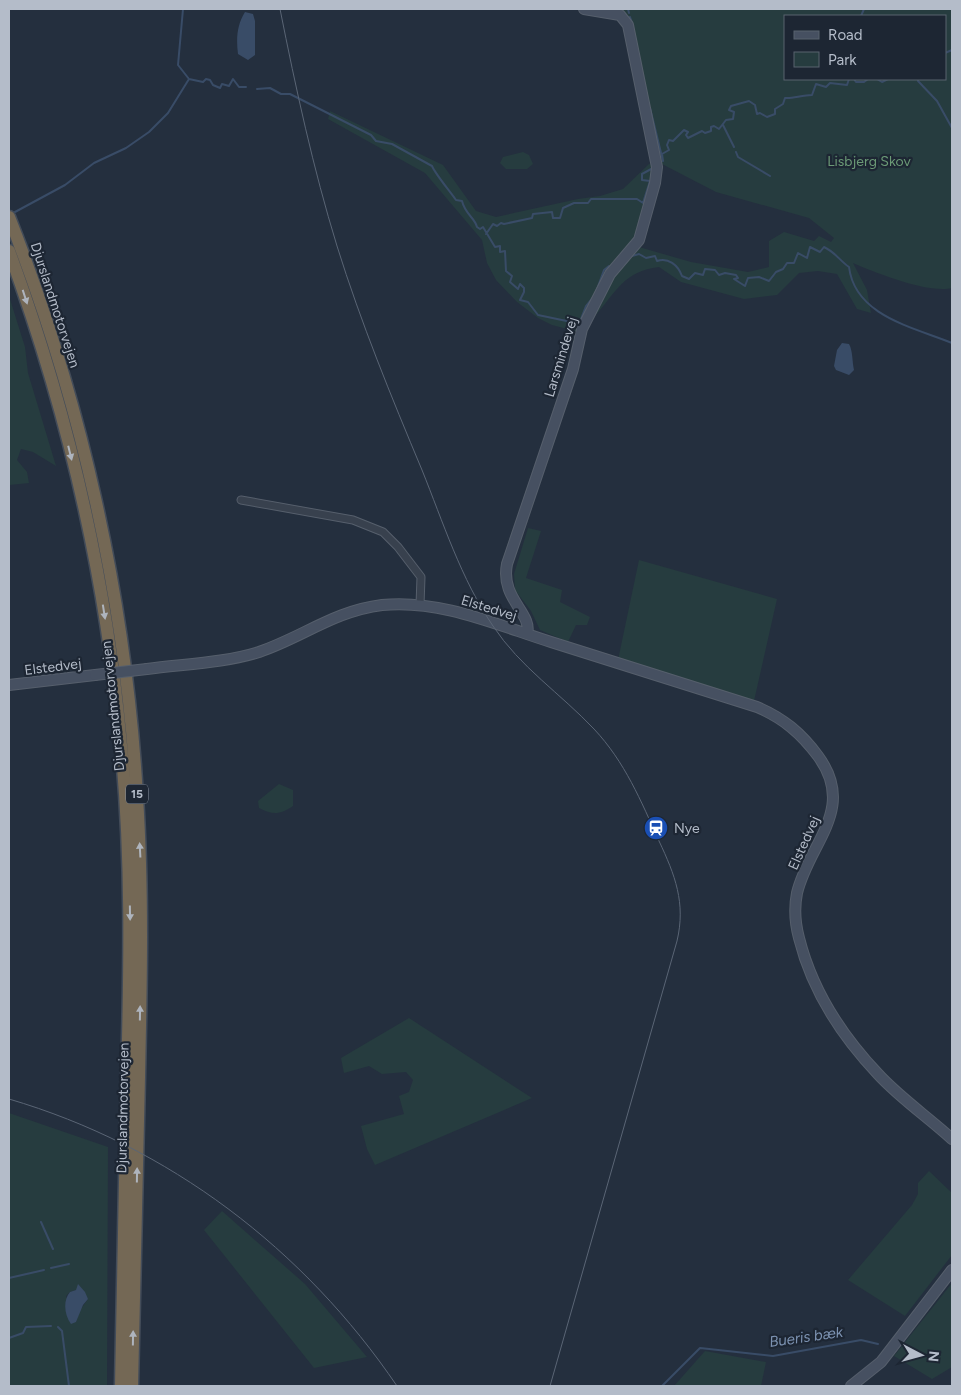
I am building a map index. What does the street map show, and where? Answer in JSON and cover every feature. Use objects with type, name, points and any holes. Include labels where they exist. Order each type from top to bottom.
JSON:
[{"type":"highway","name":"Djurslandmotorvejen","points":[[9,217],[53,342],[89,478],[112,582],[132,734],[141,858],[142,946],[132,1386]]},
{"type":"highway","name":"Djurslandmotorvejen","points":[[9,251],[44,356],[88,525],[108,639],[121,745],[129,858],[130,964],[121,1386]]},
{"type":"street","name":"Larsmindevej","points":[[527,634],[528,629],[524,616],[509,595],[505,584],[506,564],[573,369],[582,329],[610,274],[639,240],[655,183],[657,167],[628,25],[620,15],[584,9]]},
{"type":"street","points":[[241,500],[353,520],[383,532],[398,547],[421,577],[420,605]]},
{"type":"street","name":"Elstedvej","points":[[9,685],[234,658],[258,652],[286,641],[336,616],[357,609],[400,604],[420,605],[455,612],[757,707],[794,728],[807,740],[826,769],[833,792],[834,803],[829,822],[797,892],[795,920],[803,952],[828,1010],[839,1028],[878,1074],[952,1139]]},
{"type":"street","points":[[851,1386],[881,1362],[952,1270]]},
{"type":"green space","name":"Lisbjerg Skov","points":[[613,9],[952,9],[952,288],[930,288],[917,285],[888,277],[853,263],[867,290],[871,313],[857,309],[837,274],[818,271],[799,273],[777,295],[744,299],[681,282],[659,267],[647,269],[629,278],[615,291],[595,316],[591,314],[606,286],[639,247],[691,262],[748,272],[769,267],[769,241],[784,232],[814,241],[819,236],[831,242],[834,238],[809,218],[716,192],[660,163],[631,23],[623,10]]},
{"type":"green space","points":[[330,111],[443,165],[476,211],[496,217],[600,196],[623,189],[649,164],[655,165],[636,239],[579,332],[552,325],[538,318],[517,302],[496,280],[487,263],[482,240],[425,173],[328,119]]},
{"type":"green space","points":[[523,152],[529,155],[533,164],[527,169],[506,169],[500,163],[503,157]]},
{"type":"green space","points":[[9,296],[25,347],[28,373],[56,466],[33,452],[21,449],[17,460],[27,472],[29,483],[9,485]]},
{"type":"green space","points":[[528,528],[541,531],[526,578],[562,590],[560,602],[590,617],[587,625],[576,625],[568,642],[540,630],[531,611],[515,590],[514,574]]},
{"type":"green space","points":[[639,560],[777,599],[754,701],[618,660]]},
{"type":"green space","points":[[279,784],[293,790],[293,806],[276,813],[259,808],[258,801]]},
{"type":"green space","points":[[409,1018],[532,1098],[375,1165],[367,1149],[361,1126],[404,1114],[399,1096],[409,1092],[413,1080],[406,1072],[382,1074],[369,1066],[344,1073],[341,1058]]},
{"type":"green space","points":[[9,1113],[108,1147],[107,1386],[9,1386]],"holes":[[[76,1290],[88,1299],[80,1310],[76,1322],[66,1296]]]},
{"type":"green space","points":[[929,1171],[952,1193],[952,1255],[905,1316],[848,1280],[912,1205],[918,1194],[918,1183]]},
{"type":"green space","points":[[222,1211],[305,1284],[367,1357],[314,1368],[204,1230]]},
{"type":"green space","points":[[952,1283],[952,1367],[932,1379],[894,1356]]},
{"type":"green space","points":[[705,1351],[766,1362],[761,1386],[674,1386]]},
{"type":"water","points":[[245,12],[253,14],[255,21],[255,55],[248,60],[238,54],[237,48],[239,27]]},
{"type":"water","points":[[842,343],[849,344],[851,350],[854,370],[849,375],[836,370],[834,366],[837,350]]},
{"type":"water","points":[[78,1284],[88,1299],[83,1305],[76,1322],[71,1324],[67,1316],[65,1303],[70,1292],[76,1290]]},
{"type":"waterway","points":[[183,9],[178,65],[189,79]]},
{"type":"waterway","points":[[628,9],[629,13]]},
{"type":"waterway","points":[[861,15],[864,9]]},
{"type":"waterway","points":[[630,17],[632,23]]},
{"type":"waterway","points":[[946,53],[952,50]]},
{"type":"waterway","points":[[15,212],[65,185],[94,163],[126,148],[149,132],[168,113],[189,79],[203,82],[206,79],[210,80],[213,85],[220,88],[222,84],[229,86],[233,79],[239,87],[246,87]]},
{"type":"waterway","points":[[663,161],[662,154],[669,150],[667,145],[669,140],[673,141],[684,130],[688,132],[686,135],[688,138],[702,131],[705,133],[711,131],[711,127],[714,126],[719,129],[726,120],[733,119],[734,112],[729,110],[731,106],[749,101],[755,105],[757,114],[760,113],[767,117],[775,114],[775,109],[783,104],[785,98],[812,95],[816,84],[826,87],[830,83],[847,85],[849,80]]},
{"type":"waterway","points":[[855,80],[856,82],[867,80]]},
{"type":"waterway","points":[[879,80],[882,82],[886,80]]},
{"type":"waterway","points":[[918,80],[937,101],[952,128]]},
{"type":"waterway","points":[[257,89],[270,88],[281,94],[290,94],[371,135],[376,141],[392,144],[432,166],[456,200],[462,201],[477,227],[480,229],[483,227],[495,247],[500,246],[500,252],[505,251],[506,271],[512,276],[510,282],[518,289],[520,284],[524,288],[520,300],[528,302],[538,315],[581,324]]},
{"type":"waterway","points":[[650,108],[663,161]]},
{"type":"waterway","points":[[723,125],[734,147]]},
{"type":"waterway","points":[[736,152],[738,157],[770,176]]},
{"type":"waterway","points":[[486,234],[493,224],[497,226],[501,223],[532,218],[533,214],[552,212],[553,218],[560,218],[563,208],[574,203],[588,203],[591,199],[637,199],[643,203],[650,181],[642,180],[642,174],[653,168]]},
{"type":"waterway","points":[[632,256],[639,254],[646,258],[655,256],[657,261],[669,261],[678,268],[682,276],[689,279],[695,273],[703,275],[705,269],[715,270],[719,275],[725,273],[736,275],[738,278],[734,279],[745,286],[748,278],[759,277],[769,281],[787,263],[794,263],[798,253],[807,258],[810,247],[820,252],[824,247],[849,267],[854,284],[862,297],[874,308],[904,325],[952,343]]},
{"type":"waterway","points":[[596,292],[604,270],[609,266]]},
{"type":"waterway","points":[[579,324],[586,306],[594,296]]},
{"type":"waterway","points":[[41,1222],[53,1249]]},
{"type":"waterway","points":[[51,1268],[69,1264]]},
{"type":"waterway","points":[[9,1278],[44,1270]]},
{"type":"waterway","points":[[9,1338],[23,1333],[26,1327],[51,1326]]},
{"type":"waterway","points":[[58,1327],[62,1331],[69,1386]]},
{"type":"waterway","name":"Bueris bæk","points":[[662,1386],[700,1348],[773,1356],[861,1340],[878,1344]]},
{"type":"tram line","points":[[280,9],[313,158],[328,217],[346,275],[399,415],[462,570],[482,608],[504,641],[528,667],[594,729],[615,755],[646,811],[670,866],[677,890],[680,914],[677,941],[550,1386]]},
{"type":"tram line","points":[[9,1099],[68,1119],[124,1144],[178,1174],[228,1209],[276,1247],[320,1290],[360,1336],[397,1386]]},
{"type":"place","name":"Nye","points":[[656,828]]}]
